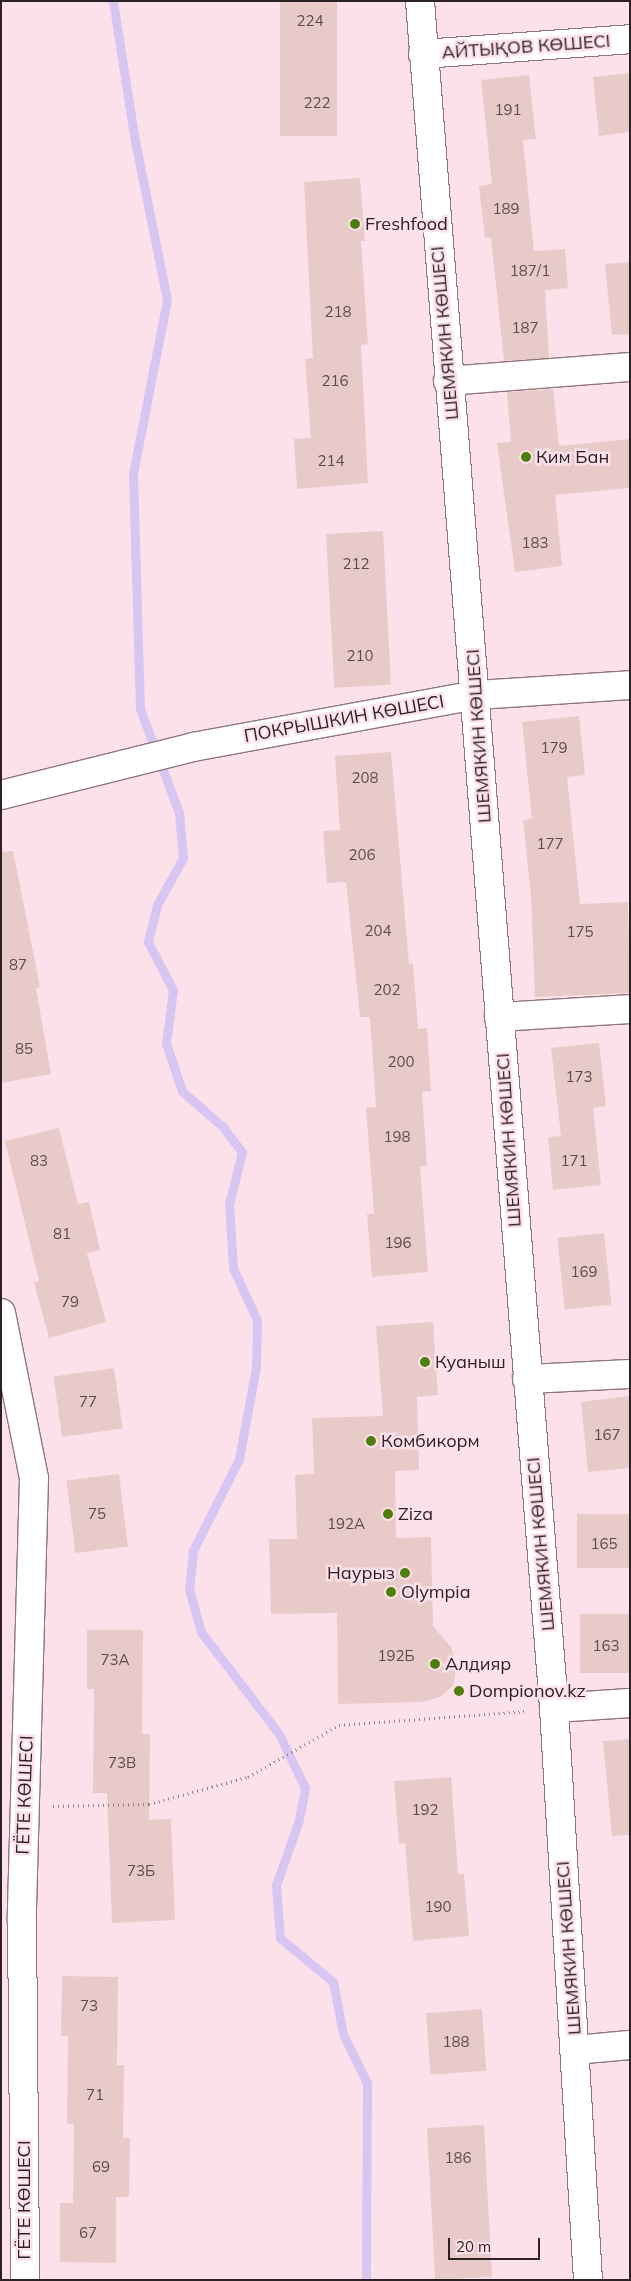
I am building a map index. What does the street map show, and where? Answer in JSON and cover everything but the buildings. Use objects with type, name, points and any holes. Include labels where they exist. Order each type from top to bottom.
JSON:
[{"type":"street","name":"ШЕМЯКИН КӨШЕСІ","points":[[420,1],[448,380],[477,695],[499,1017],[554,1708],[588,2280]]},
{"type":"street","name":"АЙТЫҚОВ КӨШЕСІ","points":[[423,54],[630,39]]},
{"type":"street","points":[[448,380],[630,367]]},
{"type":"street","name":"ПОКРЫШКИН КӨШЕСІ","points":[[1,795],[178,751],[477,695],[630,685]]},
{"type":"street","points":[[499,1017],[630,1009]]},
{"type":"street","name":"ГЁТЕ КӨШЕСІ","points":[[1,1313],[34,1478],[25,1807],[12,1920],[25,2280]]},
{"type":"street","points":[[527,1378],[630,1374]]},
{"type":"street","points":[[554,1708],[630,1703]]},
{"type":"street","points":[[575,2050],[630,2045]]},
{"type":"path","points":[[25,1807],[149,1804],[248,1777],[338,1725],[554,1708]]},
{"type":"waterway","points":[[113,1],[135,141],[167,300],[133,474],[140,709],[179,813],[183,858],[157,905],[148,942],[173,990],[166,1043],[182,1091],[223,1127],[242,1152],[229,1204],[233,1268],[257,1320],[256,1367],[239,1459],[193,1551],[189,1589],[201,1632],[279,1734],[305,1788],[298,1823],[276,1885],[280,1938],[333,1982],[343,2034],[367,2083],[366,2280]]},
{"type":"place","name":"Freshfood","points":[[355,224]]},
{"type":"place","name":"Ким Бан","points":[[526,457]]},
{"type":"place","name":"Куаныш","points":[[425,1362]]},
{"type":"place","name":"Комбикорм","points":[[371,1441]]},
{"type":"place","name":"Ziza","points":[[388,1514]]},
{"type":"place","name":"Наурыз","points":[[405,1573]]},
{"type":"place","name":"Olympia","points":[[391,1592]]},
{"type":"place","name":"Алдияр","points":[[435,1664]]},
{"type":"place","name":"Dompionov.kz","points":[[459,1691]]}]
